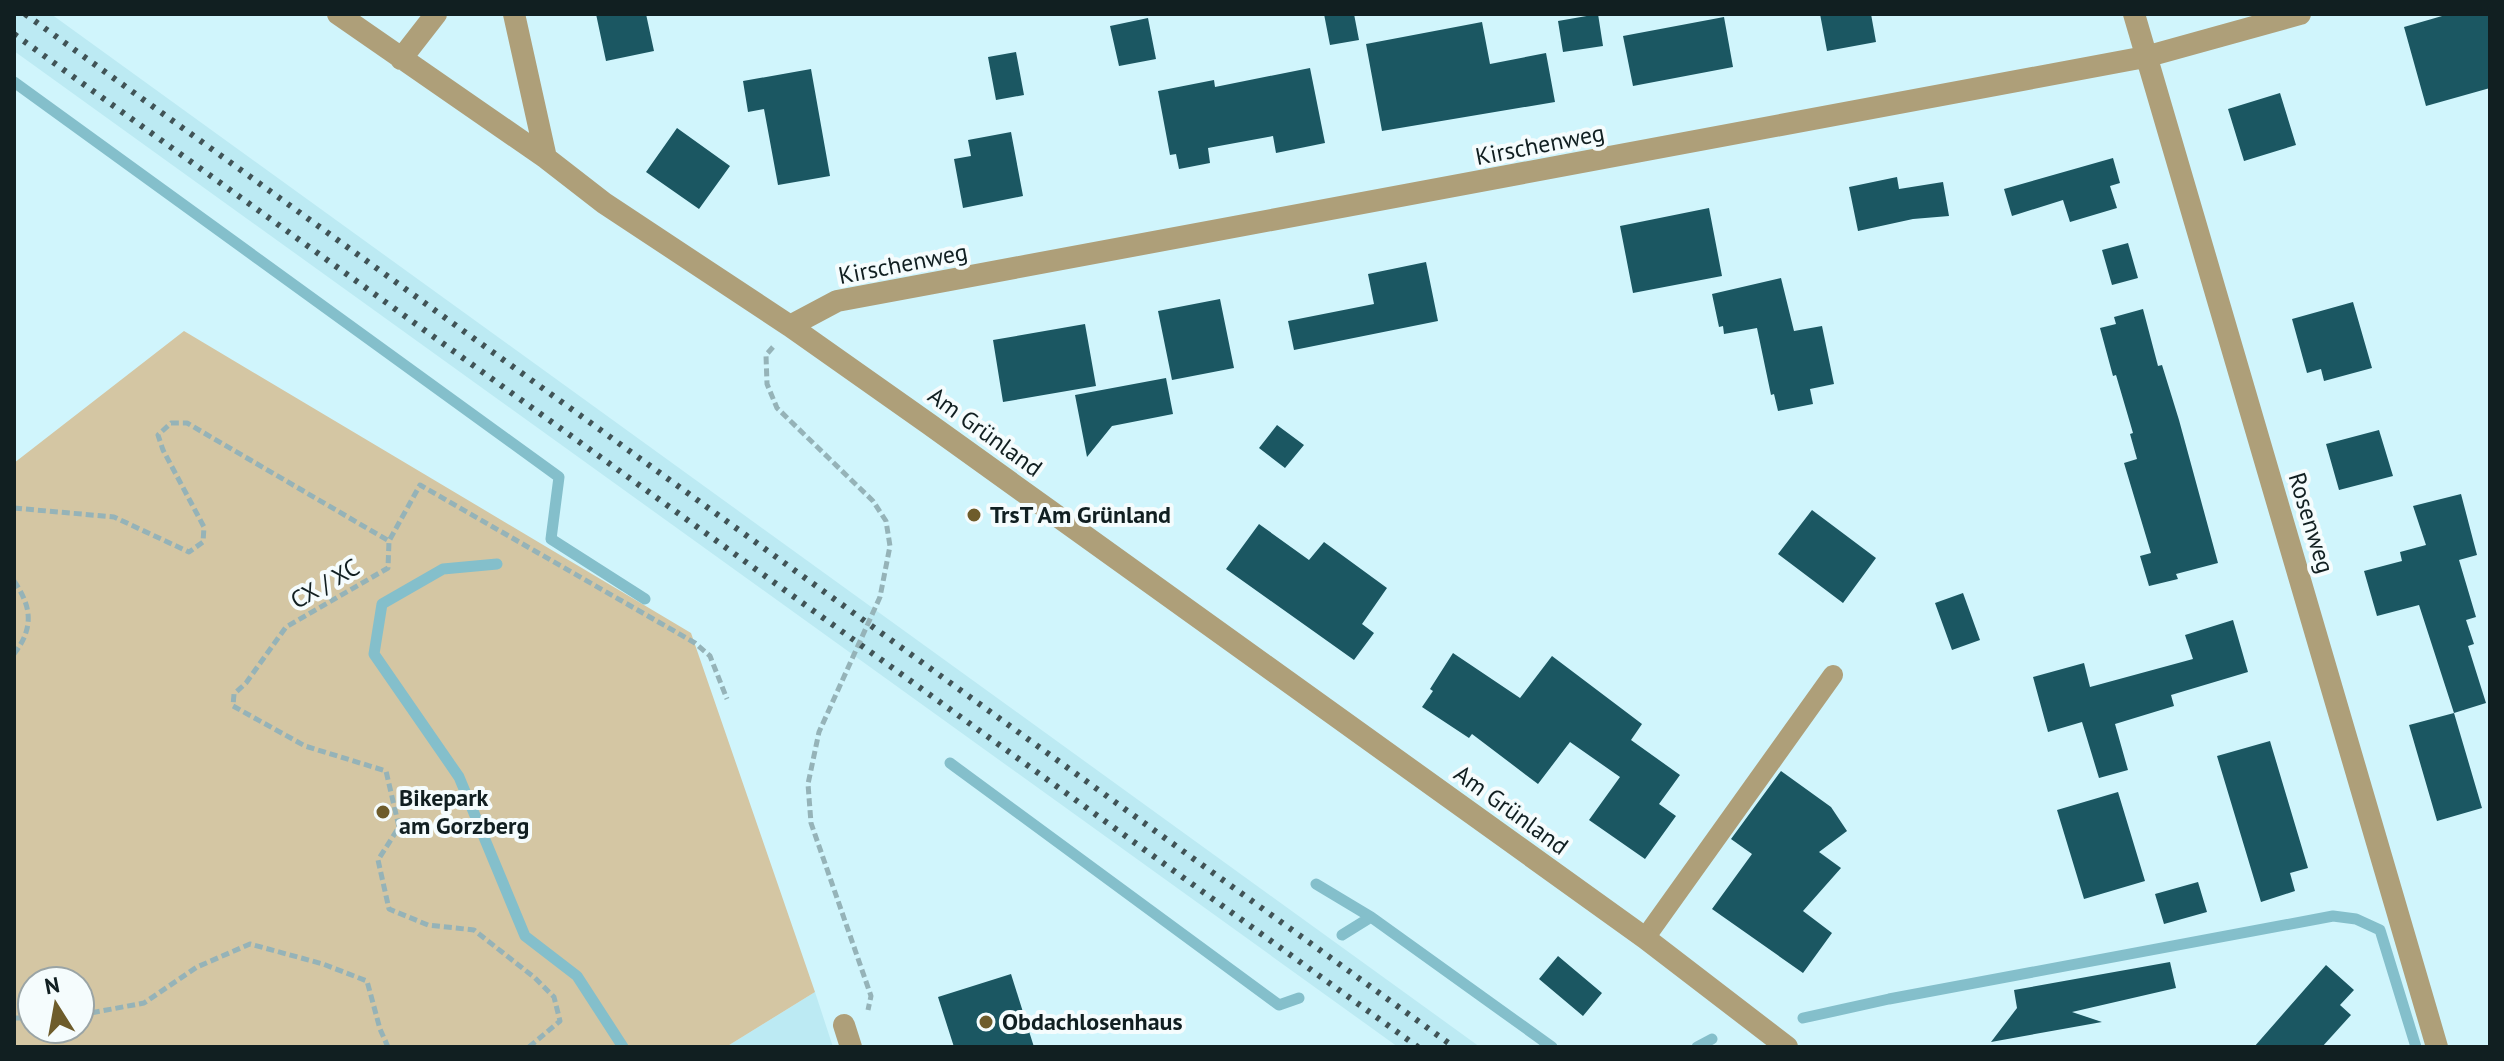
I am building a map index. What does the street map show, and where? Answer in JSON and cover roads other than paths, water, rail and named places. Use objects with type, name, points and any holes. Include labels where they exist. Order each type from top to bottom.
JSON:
[{"type":"street","name":"Am Grünland","points":[[338,14],[546,158],[604,203],[790,326],[1645,938],[1787,1047]]},
{"type":"street","points":[[401,59],[436,14]]},
{"type":"street","points":[[514,14],[546,158]]},
{"type":"street","name":"Rosenweg","points":[[2134,14],[2437,1047]]},
{"type":"street","name":"Kirschenweg","points":[[790,326],[837,301],[2145,57],[2300,14]]},
{"type":"lane","points":[[1645,938],[1833,675]]},
{"type":"waterway","points":[[14,82],[559,477],[551,539],[645,599]]},
{"type":"waterway","points":[[497,564],[443,569],[382,604],[374,654],[459,777],[525,936],[577,976],[623,1047]]},
{"type":"waterway","points":[[950,763],[1279,1005],[1299,998]]},
{"type":"waterway","points":[[1316,884],[1371,917]]},
{"type":"waterway","points":[[1803,1018],[1889,999],[2333,916],[2356,919],[2380,930],[2416,1047]]},
{"type":"waterway","points":[[1342,935],[1371,917],[1552,1047]]},
{"type":"waterway","points":[[1697,1047],[1712,1039]]},
{"type":"railway","points":[[25,14],[1454,1047]]},
{"type":"railway","points":[[14,34],[1418,1047]]},
{"type":"place","name":"TrsT Am Grünland","points":[[974,515]]},
{"type":"place","name":"Bikepark am Gorzberg","points":[[383,812]]},
{"type":"place","name":"Obdachlosenhaus","points":[[986,1022]]}]
